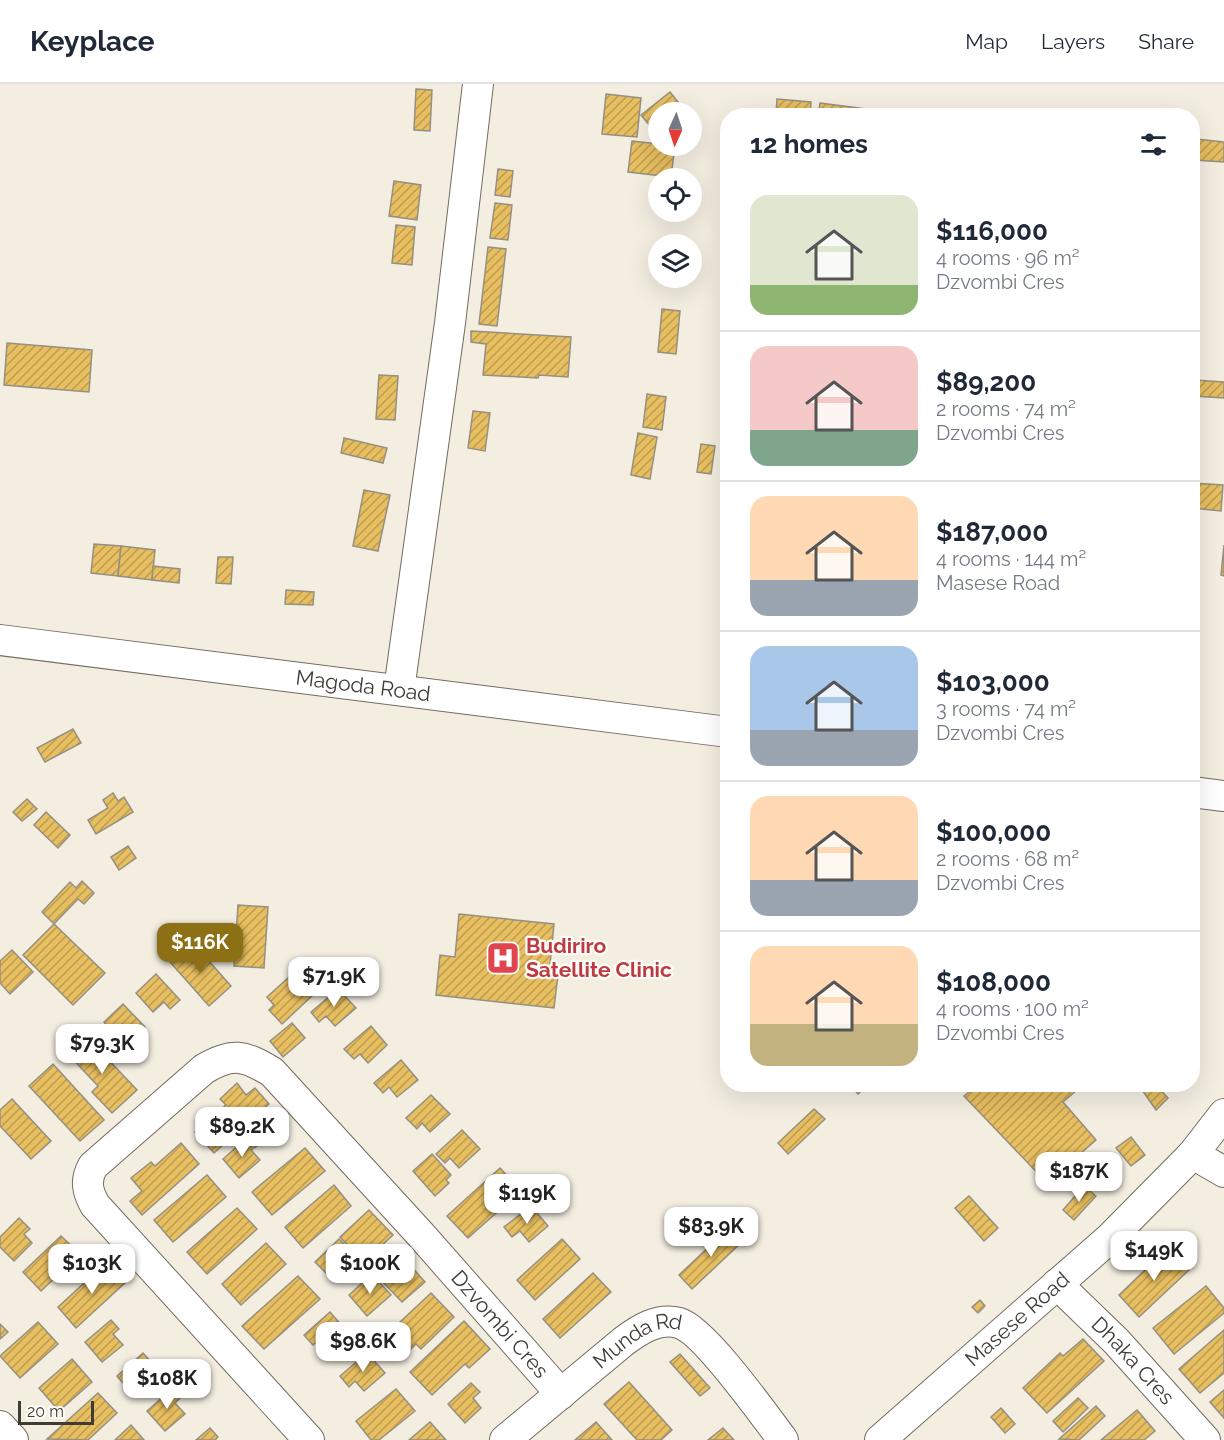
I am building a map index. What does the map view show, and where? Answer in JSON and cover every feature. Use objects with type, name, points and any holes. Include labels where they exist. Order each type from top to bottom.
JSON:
[{"type":"street","points":[[399,690],[450,323],[478,84]]},
{"type":"street","name":"Magoda Road","points":[[0,640],[720,731]]},
{"type":"street","points":[[1200,793],[1224,796]]},
{"type":"street","name":"Dzvombi Cres","points":[[309,1440],[178,1298],[95,1205],[89,1195],[88,1174],[93,1166],[204,1068],[220,1059],[239,1057],[272,1072],[422,1236],[561,1394]]},
{"type":"street","name":"Masese Road","points":[[888,1438],[1110,1238],[1192,1154],[1224,1114]]},
{"type":"street","points":[[1192,1154],[1224,1173]]},
{"type":"street","name":"Dhaka Cres","points":[[1057,1284],[1116,1341],[1205,1440]]},
{"type":"street","name":"Munda Rd","points":[[505,1440],[640,1329],[655,1323],[680,1323],[690,1329],[716,1355],[783,1440]]},
{"type":"street","points":[[0,1426],[13,1440]]},
{"type":"building","points":[[416,89],[432,90],[430,131],[414,130]]},
{"type":"building","points":[[670,92],[678,102],[657,102]]},
{"type":"building","points":[[606,94],[641,98],[637,137],[602,134]]},
{"type":"building","points":[[777,99],[811,102],[811,108],[776,108]]},
{"type":"building","points":[[820,103],[858,108],[819,108]]},
{"type":"building","points":[[648,109],[648,124],[641,115]]},
{"type":"building","points":[[1200,139],[1224,142],[1224,162],[1200,160]]},
{"type":"building","points":[[632,141],[648,143],[648,156],[674,156],[672,168],[648,168],[648,174],[628,172]]},
{"type":"building","points":[[498,169],[513,171],[510,197],[495,195]]},
{"type":"building","points":[[394,181],[421,185],[417,220],[389,216]]},
{"type":"building","points":[[495,203],[512,205],[508,240],[490,238]]},
{"type":"building","points":[[396,225],[415,227],[412,265],[392,263]]},
{"type":"building","points":[[488,247],[506,249],[497,326],[479,324]]},
{"type":"building","points":[[662,309],[680,311],[676,354],[658,352]]},
{"type":"building","points":[[471,331],[571,337],[568,377],[483,375],[486,344],[471,342]]},
{"type":"building","points":[[7,343],[92,350],[89,392],[4,385]]},
{"type":"building","points":[[379,375],[398,376],[395,420],[376,419]]},
{"type":"building","points":[[1200,380],[1224,382],[1224,398],[1200,396]]},
{"type":"building","points":[[647,394],[666,397],[662,430],[643,427]]},
{"type":"building","points":[[473,411],[490,413],[485,451],[468,448]]},
{"type":"building","points":[[638,433],[657,437],[650,479],[631,475]]},
{"type":"building","points":[[344,438],[387,448],[383,463],[341,453]]},
{"type":"building","points":[[701,444],[715,446],[711,474],[697,472]]},
{"type":"building","points":[[1200,484],[1223,485],[1221,511],[1200,509]]},
{"type":"building","points":[[364,490],[390,495],[378,551],[353,546]]},
{"type":"building","points":[[94,544],[121,546],[118,576],[91,573]]},
{"type":"building","points":[[1224,545],[1224,576],[1221,575]]},
{"type":"building","points":[[121,546],[155,550],[152,580],[118,576]]},
{"type":"building","points":[[218,557],[233,557],[231,584],[216,583]]},
{"type":"building","points":[[153,566],[180,569],[179,583],[152,580]]},
{"type":"building","points":[[286,590],[314,592],[313,605],[285,604]]},
{"type":"building","points":[[73,729],[81,743],[45,762],[37,748]]},
{"type":"building","points":[[113,793],[118,801],[124,797],[133,812],[96,834],[88,820],[108,808],[103,800]]},
{"type":"building","points":[[27,799],[37,809],[22,821],[13,812]]},
{"type":"building","points":[[46,812],[70,835],[58,848],[34,825]]},
{"type":"building","points":[[128,846],[136,858],[119,870],[111,857]]},
{"type":"building","points":[[82,881],[94,893],[84,904],[78,899],[54,924],[42,912],[70,882],[76,888]]},
{"type":"building","points":[[238,905],[268,907],[264,968],[234,966]]},
{"type":"building","points":[[459,914],[554,924],[550,965],[559,967],[554,1008],[436,995],[440,955],[455,957]]},
{"type":"building","points":[[54,924],[105,973],[73,1005],[23,955]]},
{"type":"building","points":[[192,942],[231,986],[209,1006],[170,962]]},
{"type":"building","points":[[12,950],[33,972],[10,994],[0,983],[0,961]]},
{"type":"building","points":[[310,958],[330,979],[282,1024],[269,1010],[274,1005],[267,997]]},
{"type":"building","points":[[156,974],[180,1000],[170,1009],[164,1002],[153,1012],[136,993]]},
{"type":"building","points":[[338,989],[356,1008],[335,1026],[326,1016],[319,1022],[311,1012]]},
{"type":"building","points":[[123,1004],[145,1027],[133,1038],[128,1033],[120,1040],[104,1022]]},
{"type":"building","points":[[292,1023],[305,1038],[283,1057],[270,1041]]},
{"type":"building","points":[[371,1026],[387,1045],[368,1063],[360,1054],[354,1059],[344,1049]]},
{"type":"building","points":[[85,1035],[137,1090],[112,1113],[92,1092],[98,1086],[67,1053]]},
{"type":"building","points":[[401,1060],[418,1080],[397,1097],[389,1087],[383,1093],[374,1083]]},
{"type":"building","points":[[53,1064],[104,1120],[80,1141],[29,1086]]},
{"type":"building","points":[[237,1083],[246,1095],[255,1088],[269,1104],[214,1153],[195,1132],[226,1105],[220,1099]]},
{"type":"building","points":[[969,1092],[1075,1092],[1063,1102],[1096,1140],[1047,1183],[964,1096]]},
{"type":"building","points":[[1144,1092],[1162,1092],[1168,1098],[1156,1110]]},
{"type":"building","points":[[431,1095],[450,1114],[430,1132],[422,1123],[417,1129],[406,1118]]},
{"type":"building","points":[[12,1099],[51,1141],[31,1159],[0,1126],[0,1110]]},
{"type":"building","points":[[814,1109],[825,1119],[788,1154],[778,1143]]},
{"type":"building","points":[[462,1130],[480,1149],[459,1168],[450,1158],[445,1163],[436,1154]]},
{"type":"building","points":[[249,1136],[257,1146],[251,1150],[260,1160],[239,1178],[223,1159]]},
{"type":"building","points":[[1131,1137],[1145,1155],[1131,1166],[1116,1148]]},
{"type":"building","points":[[181,1143],[199,1164],[142,1215],[130,1201],[142,1191],[131,1178],[151,1162],[155,1166]]},
{"type":"building","points":[[305,1148],[325,1171],[272,1215],[252,1192]]},
{"type":"building","points":[[432,1154],[451,1175],[446,1180],[449,1183],[435,1196],[413,1171]]},
{"type":"building","points":[[1102,1165],[1112,1175],[1098,1189],[1087,1179]]},
{"type":"building","points":[[500,1168],[521,1191],[468,1238],[447,1216]]},
{"type":"building","points":[[207,1175],[226,1197],[173,1242],[154,1220]]},
{"type":"building","points":[[334,1185],[351,1206],[303,1248],[285,1227]]},
{"type":"building","points":[[1084,1186],[1096,1196],[1074,1220],[1063,1210]]},
{"type":"building","points":[[969,1196],[998,1228],[984,1241],[955,1208]]},
{"type":"building","points":[[531,1206],[548,1226],[529,1242],[520,1231],[512,1237],[504,1227]]},
{"type":"building","points":[[237,1208],[257,1229],[207,1274],[187,1252]]},
{"type":"building","points":[[369,1210],[393,1235],[364,1262],[340,1237]]},
{"type":"building","points":[[19,1218],[30,1229],[24,1234],[32,1243],[14,1261],[0,1247],[0,1237]]},
{"type":"building","points":[[730,1227],[743,1241],[692,1289],[679,1275]]},
{"type":"building","points":[[61,1236],[80,1254],[41,1291],[23,1272]]},
{"type":"building","points":[[339,1239],[349,1249],[344,1254],[354,1264],[335,1282],[315,1262]]},
{"type":"building","points":[[562,1239],[580,1259],[535,1300],[517,1280]]},
{"type":"building","points":[[266,1243],[286,1264],[241,1305],[222,1284]]},
{"type":"building","points":[[1168,1248],[1189,1270],[1139,1317],[1119,1295]]},
{"type":"building","points":[[401,1255],[425,1282],[402,1302],[377,1276]]},
{"type":"building","points":[[107,1262],[126,1282],[76,1328],[58,1307]]},
{"type":"building","points":[[593,1273],[611,1292],[560,1338],[543,1319]]},
{"type":"building","points":[[372,1274],[391,1295],[367,1316],[349,1295]]},
{"type":"building","points":[[298,1276],[320,1299],[264,1349],[242,1326]]},
{"type":"building","points":[[1206,1286],[1224,1308],[1224,1313],[1174,1354],[1153,1328]]},
{"type":"building","points":[[431,1293],[454,1317],[421,1349],[416,1344],[403,1357],[384,1337]]},
{"type":"building","points":[[980,1300],[985,1306],[978,1313],[972,1307]]},
{"type":"building","points":[[330,1312],[348,1333],[327,1351],[318,1341],[313,1345],[304,1335]]},
{"type":"building","points":[[111,1320],[119,1329],[113,1334],[123,1345],[102,1362],[85,1342]]},
{"type":"building","points":[[464,1321],[490,1349],[469,1368],[465,1364],[432,1395],[410,1372]]},
{"type":"building","points":[[38,1322],[58,1344],[20,1378],[0,1356]]},
{"type":"building","points":[[0,1324],[8,1332],[0,1339]]},
{"type":"building","points":[[1224,1330],[1224,1373],[1200,1393],[1179,1369]]},
{"type":"building","points":[[1083,1339],[1104,1361],[1047,1413],[1023,1388],[1060,1353],[1063,1356]]},
{"type":"building","points":[[143,1353],[151,1362],[145,1367],[155,1379],[134,1396],[117,1376]]},
{"type":"building","points":[[367,1353],[385,1373],[364,1391],[355,1381],[349,1387],[340,1376]]},
{"type":"building","points":[[680,1354],[710,1388],[700,1396],[670,1362]]},
{"type":"building","points":[[72,1359],[92,1382],[59,1411],[39,1388]]},
{"type":"building","points":[[629,1382],[672,1430],[661,1440],[637,1440],[604,1404]]},
{"type":"building","points":[[471,1383],[480,1392],[473,1398],[481,1408],[465,1423],[448,1404]]},
{"type":"building","points":[[173,1388],[181,1397],[175,1403],[185,1414],[165,1431],[147,1411]]},
{"type":"building","points":[[396,1389],[415,1411],[379,1440],[371,1440],[356,1421]]},
{"type":"building","points":[[1224,1390],[1224,1418],[1210,1402]]},
{"type":"building","points":[[98,1393],[117,1413],[88,1440],[47,1439]]},
{"type":"building","points":[[1078,1398],[1088,1408],[1063,1432],[1053,1421]]},
{"type":"building","points":[[1096,1406],[1105,1416],[1079,1440],[1059,1439]]},
{"type":"building","points":[[1001,1408],[1015,1424],[1005,1433],[991,1417]]},
{"type":"building","points":[[1137,1410],[1155,1431],[1144,1440],[1101,1440]]},
{"type":"building","points":[[430,1422],[446,1440],[409,1440]]},
{"type":"building","points":[[596,1422],[612,1440],[575,1440]]},
{"type":"building","points":[[131,1425],[144,1440],[115,1440]]},
{"type":"building","points":[[210,1428],[218,1437],[215,1440],[196,1440]]},
{"type":"building","points":[[723,1428],[734,1440],[708,1440]]},
{"type":"place","name":"Budiriro Satellite Clinic","points":[[503,958]]}]
